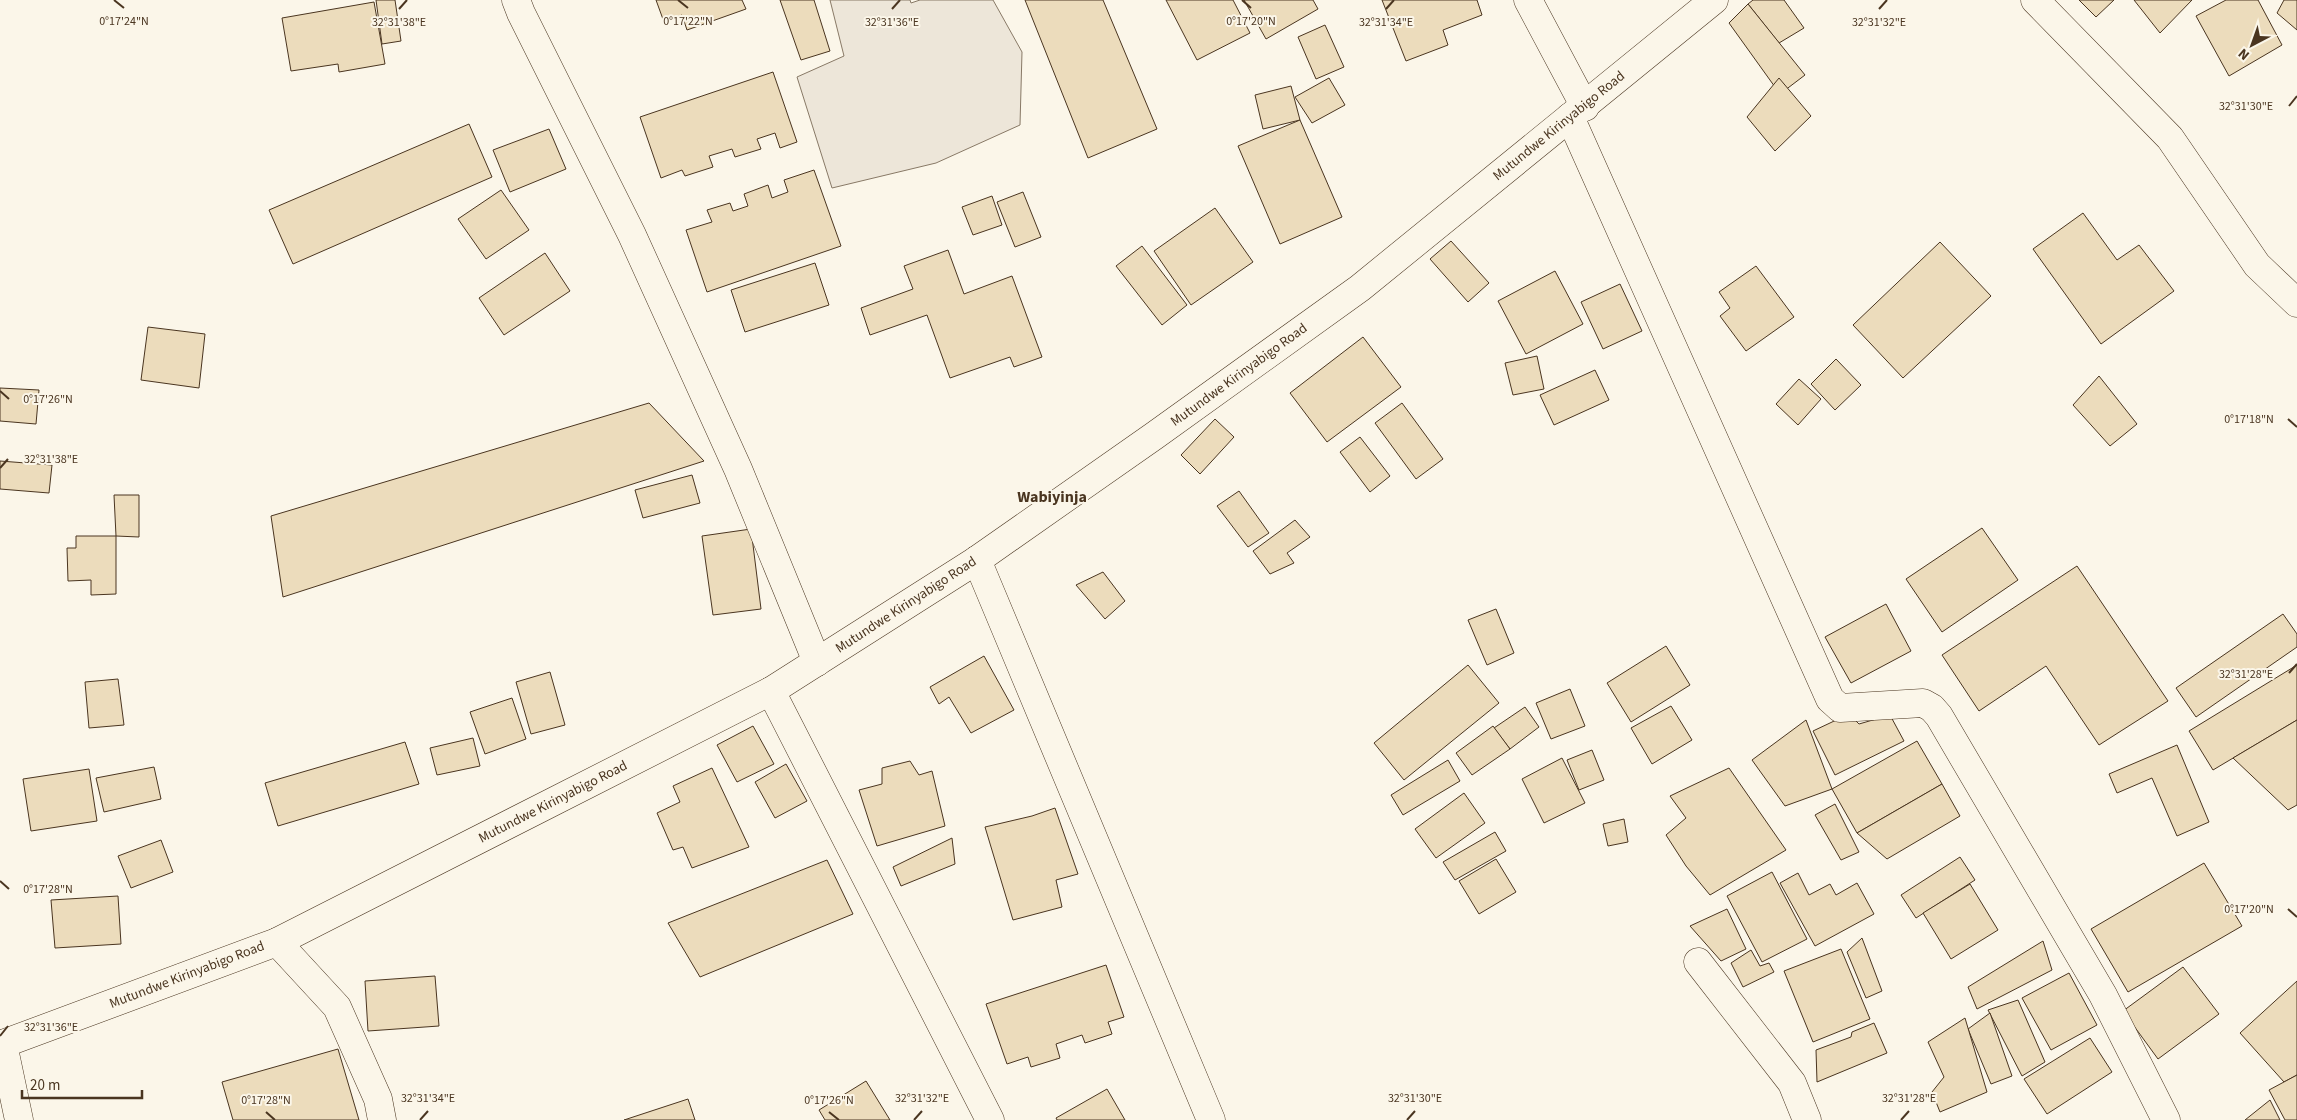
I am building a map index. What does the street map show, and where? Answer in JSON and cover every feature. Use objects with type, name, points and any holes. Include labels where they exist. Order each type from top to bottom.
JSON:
[{"type":"street","points":[[516,0],[520,13],[636,244],[738,469],[817,662]]},
{"type":"street","points":[[1528,0],[1830,698],[1840,708],[1923,703],[1932,708],[1939,716],[2103,995],[2166,1120]]},
{"type":"street","name":"Mutundwe Kirinyabigo Road","points":[[2,1045],[277,942],[771,691],[976,560],[1154,436],[1360,288],[1714,0]]},
{"type":"street","points":[[2035,0],[2170,138],[2257,265],[2297,303]]},
{"type":"street","points":[[976,560],[1211,1120]]},
{"type":"street","points":[[771,691],[990,1120]]},
{"type":"street","points":[[277,942],[337,1007],[378,1099],[382,1120]]},
{"type":"street","points":[[1698,962],[1792,1083],[1807,1120]]},
{"type":"street","points":[[2,1045],[20,1120]]},
{"type":"shaded area","points":[[830,0],[910,0],[911,3],[920,0],[993,0],[1022,52],[1020,125],[936,163],[832,188],[797,77],[844,56]]},
{"type":"building","points":[[376,0],[395,0],[401,41],[382,44]]},
{"type":"building","points":[[656,0],[742,0],[746,9],[687,30],[682,15],[664,22]]},
{"type":"building","points":[[780,0],[814,0],[830,51],[801,60]]},
{"type":"building","points":[[1025,0],[1103,0],[1157,129],[1088,158]]},
{"type":"building","points":[[1166,0],[1233,0],[1250,33],[1197,60]]},
{"type":"building","points":[[1244,0],[1313,0],[1318,9],[1266,39]]},
{"type":"building","points":[[1382,0],[1477,0],[1482,15],[1443,30],[1448,45],[1406,61]]},
{"type":"building","points":[[1753,0],[1784,0],[1804,28],[1779,43],[1748,4]]},
{"type":"building","points":[[2079,0],[2114,0],[2096,17]]},
{"type":"building","points":[[2134,0],[2192,0],[2160,33]]},
{"type":"building","points":[[2226,0],[2258,0],[2282,45],[2229,76],[2196,16]]},
{"type":"building","points":[[2284,0],[2297,0],[2297,30],[2277,13]]},
{"type":"building","points":[[374,2],[385,64],[339,72],[338,64],[291,71],[282,18]]},
{"type":"building","points":[[1748,4],[1805,75],[1780,94],[1729,23]]},
{"type":"building","points":[[1325,25],[1344,67],[1316,79],[1298,37]]},
{"type":"building","points":[[773,72],[797,142],[780,148],[775,133],[757,139],[761,149],[735,157],[732,149],[709,156],[713,167],[685,176],[682,170],[661,178],[640,117]]},
{"type":"building","points":[[1329,78],[1345,105],[1312,123],[1295,97]]},
{"type":"building","points":[[1779,78],[1811,116],[1775,151],[1747,117]]},
{"type":"building","points":[[1291,86],[1300,120],[1263,129],[1255,95]]},
{"type":"building","points":[[1300,120],[1342,217],[1280,244],[1238,146]]},
{"type":"building","points":[[469,124],[492,177],[293,264],[269,210]]},
{"type":"building","points":[[549,129],[566,169],[510,192],[493,150]]},
{"type":"building","points":[[814,170],[841,246],[707,292],[686,230],[712,222],[707,210],[730,203],[733,211],[748,206],[744,194],[768,185],[772,198],[788,192],[784,180]]},
{"type":"building","points":[[501,190],[529,230],[486,259],[458,219]]},
{"type":"building","points":[[1023,192],[1041,237],[1015,247],[997,202]]},
{"type":"building","points":[[992,196],[1002,225],[973,235],[962,207]]},
{"type":"building","points":[[1215,208],[1253,262],[1191,305],[1154,251]]},
{"type":"building","points":[[2083,213],[2117,260],[2139,245],[2174,291],[2101,344],[2033,249]]},
{"type":"building","points":[[1451,241],[1489,283],[1468,302],[1430,259]]},
{"type":"building","points":[[1940,242],[1991,296],[1903,378],[1853,325]]},
{"type":"building","points":[[1142,246],[1187,305],[1162,325],[1116,266]]},
{"type":"building","points":[[948,250],[964,294],[1012,276],[1042,357],[1014,367],[1010,357],[950,378],[927,315],[870,335],[861,308],[913,289],[904,266]]},
{"type":"building","points":[[545,253],[570,291],[504,335],[479,298]]},
{"type":"building","points":[[815,263],[829,305],[745,332],[731,290]]},
{"type":"building","points":[[1756,266],[1794,317],[1746,351],[1720,316],[1730,308],[1719,292]]},
{"type":"building","points":[[1555,271],[1583,324],[1526,354],[1498,301]]},
{"type":"building","points":[[1620,284],[1642,331],[1603,349],[1581,302]]},
{"type":"building","points":[[148,327],[205,334],[199,388],[141,380]]},
{"type":"building","points":[[1363,337],[1401,387],[1327,442],[1290,393]]},
{"type":"building","points":[[1537,356],[1544,389],[1513,395],[1505,363]]},
{"type":"building","points":[[1836,359],[1861,385],[1835,410],[1811,384]]},
{"type":"building","points":[[1595,370],[1609,400],[1554,425],[1540,395]]},
{"type":"building","points":[[2099,376],[2137,424],[2110,446],[2073,405]]},
{"type":"building","points":[[1799,379],[1821,399],[1798,425],[1776,404]]},
{"type":"building","points":[[0,388],[39,390],[36,424],[0,421]]},
{"type":"building","points":[[649,403],[704,461],[283,597],[271,516]]},
{"type":"building","points":[[1402,403],[1443,459],[1416,479],[1375,423]]},
{"type":"building","points":[[1215,419],[1234,437],[1200,474],[1181,455]]},
{"type":"building","points":[[1360,437],[1390,476],[1370,492],[1340,452]]},
{"type":"building","points":[[0,461],[52,465],[49,493],[0,489]]},
{"type":"building","points":[[692,475],[700,503],[643,518],[635,490]]},
{"type":"building","points":[[1239,491],[1269,533],[1248,547],[1217,506]]},
{"type":"building","points":[[114,495],[139,495],[139,537],[116,536]]},
{"type":"building","points":[[1295,520],[1310,537],[1287,553],[1294,563],[1270,574],[1253,551]]},
{"type":"building","points":[[1982,528],[2018,580],[1942,632],[1906,579]]},
{"type":"building","points":[[751,529],[761,609],[713,615],[702,536]]},
{"type":"building","points":[[76,536],[116,536],[116,594],[91,595],[91,580],[68,581],[67,548],[76,548]]},
{"type":"building","points":[[2077,566],[2168,701],[2099,745],[2046,666],[1979,711],[1942,655]]},
{"type":"building","points":[[1103,572],[1125,601],[1105,619],[1076,585]]},
{"type":"building","points":[[1886,604],[1911,651],[1851,683],[1825,637]]},
{"type":"building","points":[[1496,609],[1514,653],[1487,665],[1468,620]]},
{"type":"building","points":[[2283,614],[2297,634],[2297,647],[2196,717],[2176,688]]},
{"type":"building","points":[[1666,646],[1690,685],[1631,722],[1607,683]]},
{"type":"building","points":[[984,656],[1014,710],[971,733],[949,697],[939,704],[930,687]]},
{"type":"building","points":[[1468,665],[1499,703],[1404,780],[1374,743]]},
{"type":"building","points":[[2297,665],[2297,720],[2213,770],[2189,731]]},
{"type":"building","points":[[550,672],[565,725],[531,734],[516,682]]},
{"type":"building","points":[[118,679],[124,725],[89,728],[85,682]]},
{"type":"building","points":[[1570,689],[1585,726],[1551,739],[1536,703]]},
{"type":"building","points":[[512,698],[526,739],[485,754],[470,712]]},
{"type":"building","points":[[1671,706],[1692,740],[1652,764],[1631,728]]},
{"type":"building","points":[[1525,707],[1539,727],[1510,749],[1494,728]]},
{"type":"building","points":[[1849,714],[1859,724],[1890,715],[1904,741],[1835,775],[1813,731]]},
{"type":"building","points":[[1806,720],[1832,789],[1785,806],[1752,760]]},
{"type":"building","points":[[2297,720],[2297,805],[2288,810],[2233,758]]},
{"type":"building","points":[[753,726],[774,764],[737,782],[717,745]]},
{"type":"building","points":[[1493,726],[1510,749],[1472,775],[1456,753]]},
{"type":"building","points":[[473,738],[480,766],[437,775],[430,748]]},
{"type":"building","points":[[1917,741],[1942,784],[1857,833],[1832,789]]},
{"type":"building","points":[[405,742],[419,784],[278,826],[265,783]]},
{"type":"building","points":[[2177,745],[2209,822],[2177,836],[2152,778],[2117,793],[2109,774]]},
{"type":"building","points":[[1592,750],[1604,780],[1579,790],[1567,760]]},
{"type":"building","points":[[1562,758],[1585,803],[1544,823],[1522,779]]},
{"type":"building","points":[[1448,760],[1460,781],[1403,815],[1391,795]]},
{"type":"building","points":[[910,761],[919,775],[932,771],[945,826],[877,846],[859,790],[882,784],[882,768]]},
{"type":"building","points":[[786,764],[807,801],[775,818],[755,782]]},
{"type":"building","points":[[154,767],[161,799],[104,812],[96,778]]},
{"type":"building","points":[[712,768],[749,847],[692,868],[683,847],[673,850],[657,813],[680,802],[673,786]]},
{"type":"building","points":[[1729,768],[1786,850],[1710,895],[1686,866],[1666,835],[1686,818],[1670,796]]},
{"type":"building","points":[[89,769],[97,821],[31,831],[23,779]]},
{"type":"building","points":[[1942,784],[1960,816],[1887,859],[1857,833]]},
{"type":"building","points":[[1464,793],[1485,823],[1436,858],[1415,829]]},
{"type":"building","points":[[1835,804],[1859,852],[1841,860],[1815,815]]},
{"type":"building","points":[[1055,808],[1078,874],[1056,880],[1062,907],[1013,920],[985,827],[1032,816]]},
{"type":"building","points":[[1624,819],[1628,842],[1608,846],[1603,824]]},
{"type":"building","points":[[1495,832],[1506,851],[1455,880],[1443,862]]},
{"type":"building","points":[[952,838],[955,864],[901,886],[893,867]]},
{"type":"building","points":[[161,840],[173,872],[131,888],[118,856]]},
{"type":"building","points":[[1960,857],[1975,880],[1916,918],[1901,895]]},
{"type":"building","points":[[1496,859],[1516,892],[1479,914],[1459,881]]},
{"type":"building","points":[[827,860],[853,914],[700,977],[668,923]]},
{"type":"building","points":[[2204,863],[2242,926],[2128,992],[2091,929]]},
{"type":"building","points":[[1772,872],[1807,939],[1762,962],[1727,896]]},
{"type":"building","points":[[1798,873],[1809,895],[1830,884],[1836,895],[1857,883],[1874,914],[1815,946],[1780,883]]},
{"type":"building","points":[[1970,884],[1998,930],[1951,959],[1923,913]]},
{"type":"building","points":[[118,896],[121,944],[55,948],[51,900]]},
{"type":"building","points":[[1727,909],[1746,949],[1721,961],[1690,926]]},
{"type":"building","points":[[1862,938],[1882,991],[1866,998],[1847,952]]},
{"type":"building","points":[[2043,941],[2052,970],[1977,1009],[1968,987]]},
{"type":"building","points":[[1841,949],[1870,1019],[1813,1042],[1784,971]]},
{"type":"building","points":[[1751,950],[1760,966],[1769,963],[1774,972],[1743,987],[1731,963]]},
{"type":"building","points":[[1106,965],[1124,1017],[1108,1022],[1112,1034],[1085,1043],[1082,1035],[1056,1044],[1060,1058],[1031,1067],[1028,1057],[1007,1064],[986,1004]]},
{"type":"building","points":[[2183,967],[2219,1014],[2158,1059],[2123,1011]]},
{"type":"building","points":[[2069,973],[2097,1025],[2051,1050],[2022,998]]},
{"type":"building","points":[[435,976],[439,1026],[368,1031],[365,981]]},
{"type":"building","points":[[2297,981],[2297,1075],[2284,1082],[2240,1033]]},
{"type":"building","points":[[2018,1000],[2045,1062],[2022,1076],[1988,1010]]},
{"type":"building","points":[[1990,1013],[2012,1076],[1991,1084],[1968,1029]]},
{"type":"building","points":[[1965,1018],[1987,1092],[1940,1112],[1932,1092],[1944,1077],[1928,1042]]},
{"type":"building","points":[[1874,1023],[1887,1053],[1817,1082],[1816,1050],[1851,1037],[1852,1032]]},
{"type":"building","points":[[2090,1038],[2112,1072],[2047,1114],[2024,1079]]},
{"type":"building","points":[[338,1049],[359,1120],[233,1120],[222,1082]]},
{"type":"building","points":[[2297,1075],[2297,1120],[2285,1120],[2269,1090]]},
{"type":"building","points":[[866,1081],[890,1120],[825,1120],[819,1110]]},
{"type":"building","points":[[1107,1089],[1125,1120],[1057,1120],[1056,1118]]},
{"type":"building","points":[[688,1099],[695,1120],[624,1120]]},
{"type":"building","points":[[2270,1100],[2280,1120],[2245,1120]]},
{"type":"district","name":"Wabiyinja","points":[[1052,497]]}]
